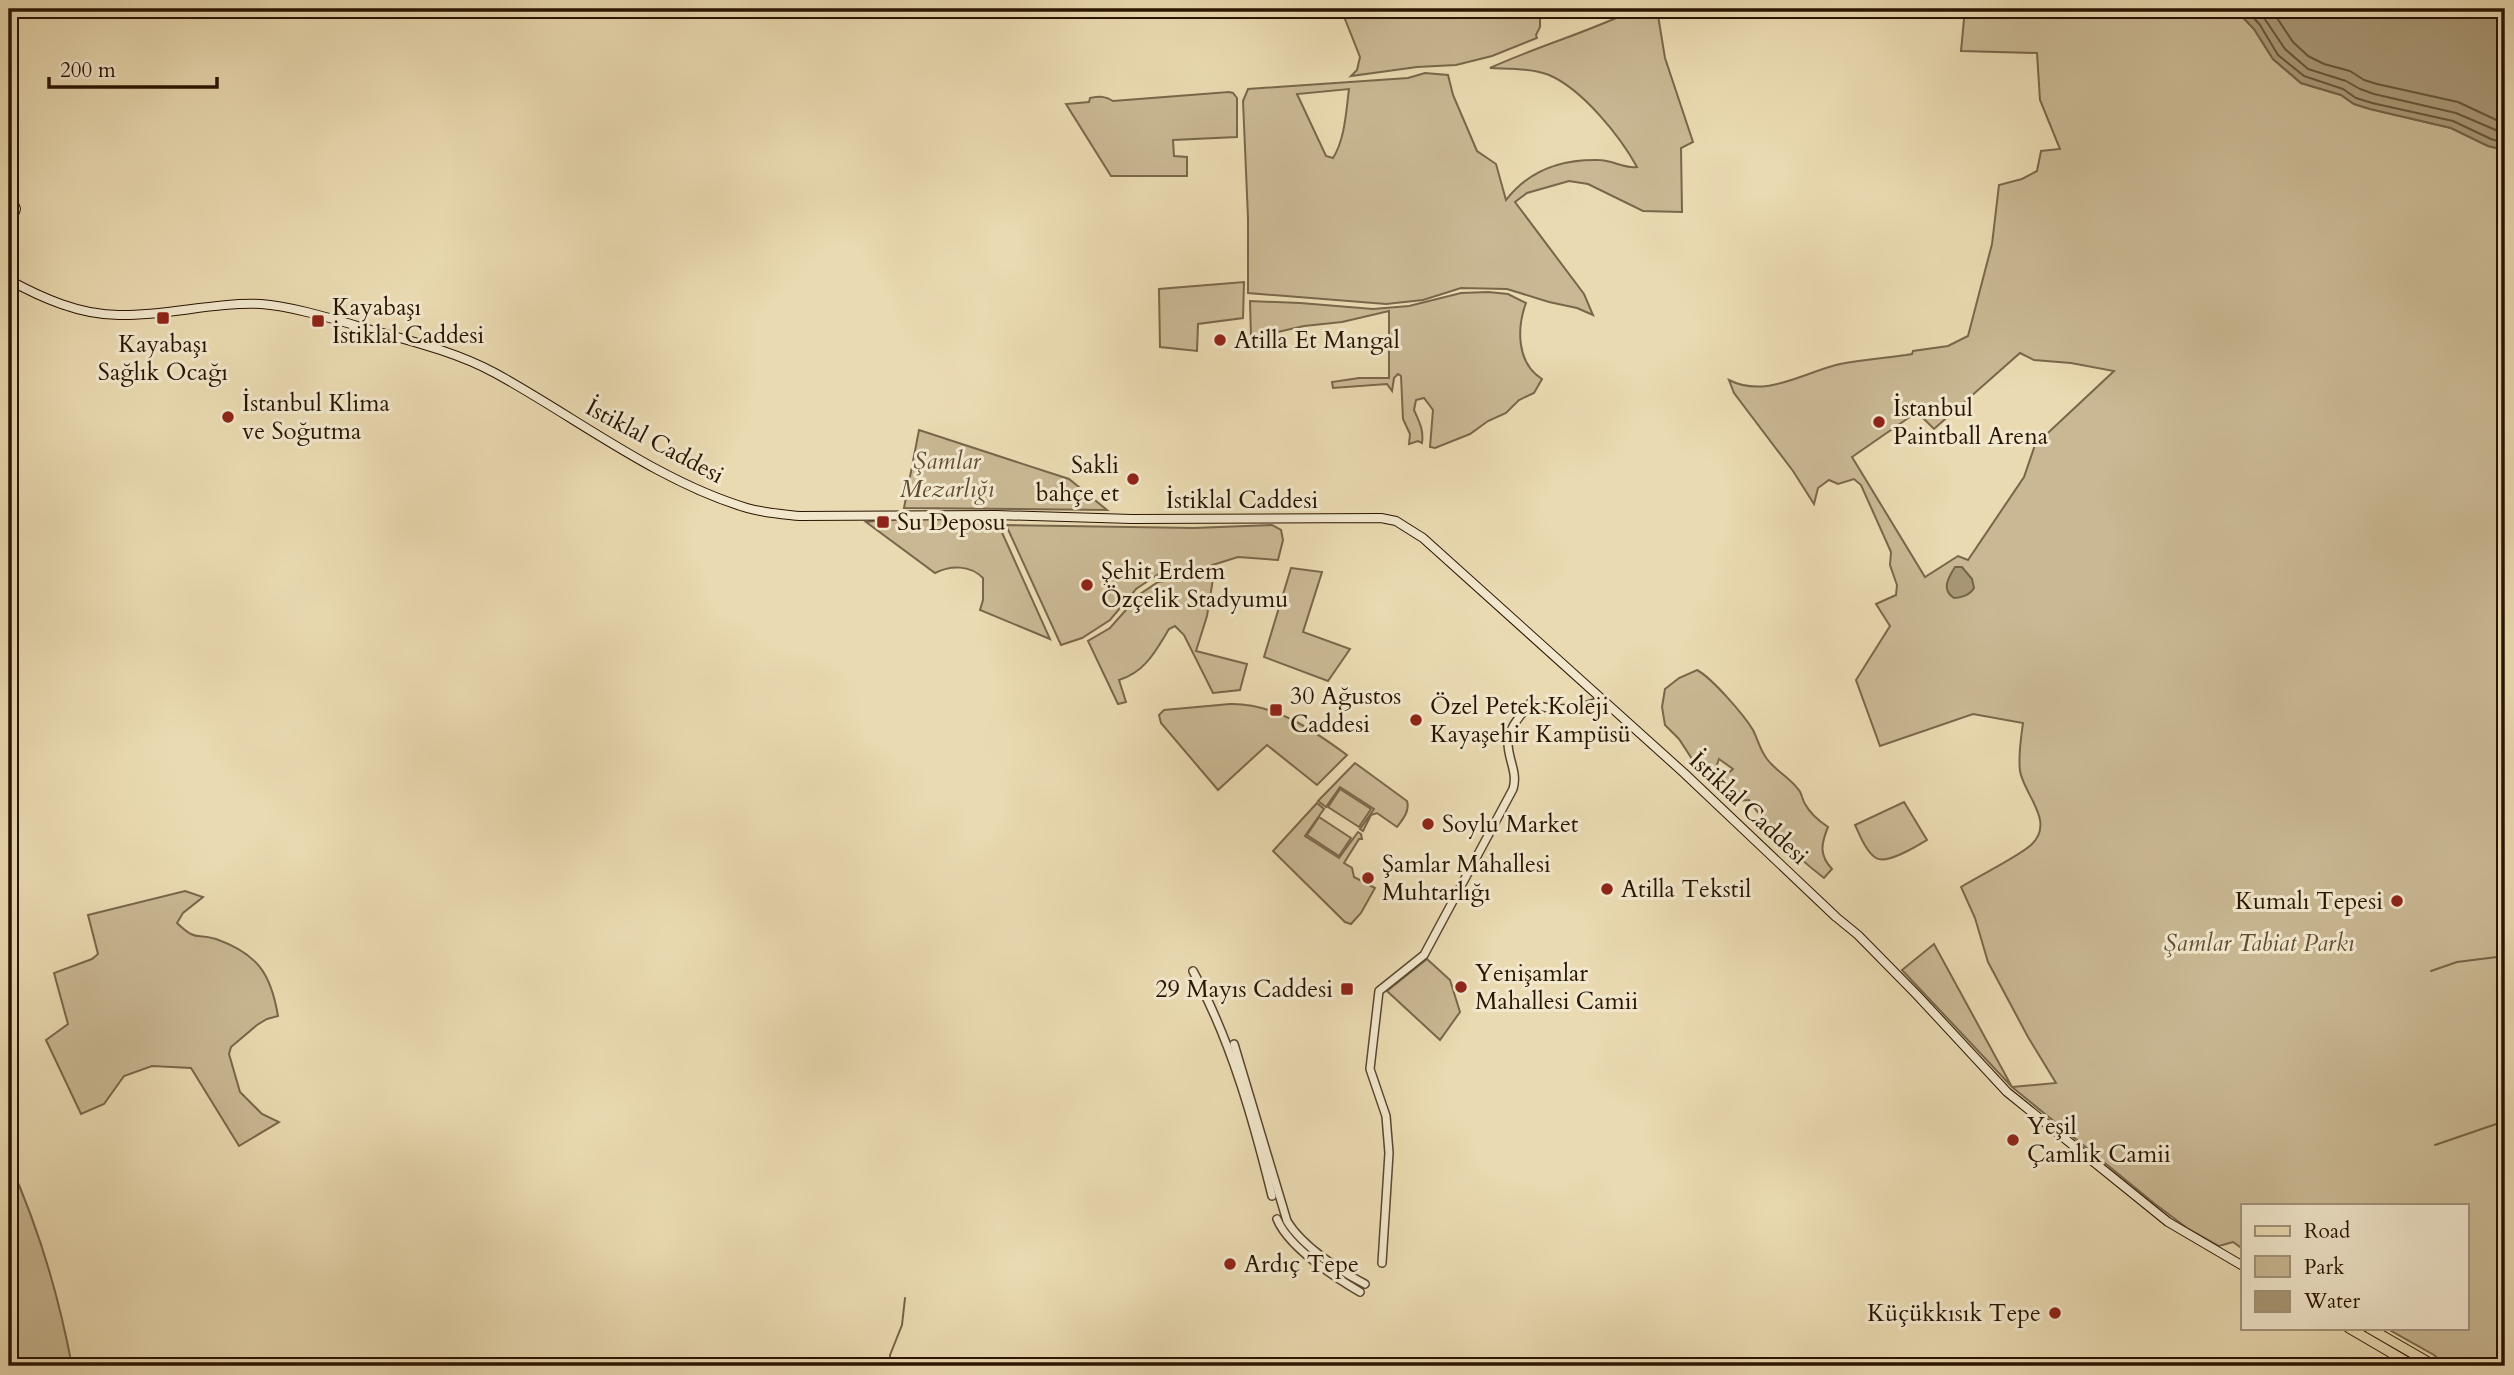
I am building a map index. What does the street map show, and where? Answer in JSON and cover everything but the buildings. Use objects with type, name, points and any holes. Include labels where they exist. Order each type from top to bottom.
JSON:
[{"type":"main road","points":[[9,192],[16,209],[9,228]]},
{"type":"main road","name":"İstiklal Caddesi","points":[[9,279],[61,304],[89,312],[119,315],[216,305],[270,305],[376,331],[454,355],[493,372],[675,478],[737,504],[775,513],[800,516],[996,515],[1132,519],[1381,518],[1396,521],[1423,538],[1604,700],[1858,935],[2007,1092],[2168,1222],[2241,1265]]},
{"type":"main road","points":[[2352,1330],[2414,1366]]},
{"type":"main road","points":[[2372,1330],[2435,1366]]},
{"type":"street","points":[[1382,1263],[1389,1153],[1386,1116],[1370,1069],[1379,991],[1424,955],[1489,835],[1516,780],[1509,736],[1530,703],[1564,709],[1604,700]]},
{"type":"street","points":[[1193,971],[1231,1045],[1287,1221],[1311,1248],[1365,1284]]},
{"type":"street","points":[[1231,1045],[1272,1196]]},
{"type":"street","points":[[1277,1219],[1295,1244],[1360,1292]]},
{"type":"green space","points":[[1341,9],[1529,9],[1540,19],[1540,27],[1537,38],[1492,56],[1456,65],[1351,76],[1357,70],[1360,57]]},
{"type":"green space","points":[[1636,9],[1657,9],[1665,58],[1693,142],[1681,148],[1682,212],[1643,211],[1588,184],[1569,181],[1527,193],[1515,202],[1584,294],[1593,315],[1507,289],[1461,288],[1423,300],[1386,304],[1248,293],[1243,101],[1248,89],[1408,78],[1425,73],[1448,75],[1453,95],[1477,151],[1496,164],[1506,200],[1525,181],[1559,164],[1599,160],[1637,167],[1599,115],[1562,82],[1534,71],[1490,68]],"holes":[[[1349,89],[1337,151],[1333,158],[1326,156],[1297,94]]]},
{"type":"green space","name":"Şamlar Tabiat Parkı","points":[[1965,9],[2235,9],[2254,29],[2273,59],[2301,83],[2341,95],[2354,104],[2370,109],[2451,128],[2488,146],[2505,150],[2505,1366],[2447,1366],[2434,1355],[2390,1330],[2468,1330],[2468,1204],[2241,1204],[2241,1248],[2233,1242],[2219,1246],[2187,1228],[2155,1204],[2012,1087],[2056,1083],[1988,962],[1975,918],[1961,887],[2024,850],[2038,836],[2040,818],[2020,771],[2023,723],[1973,714],[1880,746],[1856,680],[1890,626],[1876,604],[1896,595],[1897,585],[1890,565],[1891,552],[1861,485],[1854,479],[1838,484],[1829,480],[1818,488],[1814,504],[1793,471],[1734,393],[1729,380],[1757,387],[1771,385],[1840,364],[1948,346],[1968,336],[1992,244],[1999,185],[2022,179],[2037,171],[2041,151],[2060,149],[2040,100],[2037,53],[1961,51]],"holes":[[[2020,353],[2034,360],[2114,371],[2035,445],[2024,477],[1968,560],[1958,556],[1925,577],[1852,457],[1917,412],[1934,429]]]},
{"type":"green space","points":[[1229,92],[1237,98],[1237,137],[1173,140],[1174,156],[1187,157],[1187,176],[1111,176],[1066,104],[1089,102],[1090,98],[1097,97],[1113,101]]},
{"type":"green space","points":[[1244,282],[1243,318],[1198,324],[1197,351],[1160,347],[1159,289]]},
{"type":"green space","points":[[1461,293],[1508,294],[1526,303],[1520,333],[1523,354],[1533,372],[1542,379],[1534,393],[1519,400],[1506,413],[1488,421],[1470,434],[1435,448],[1430,447],[1433,410],[1424,398],[1416,400],[1414,410],[1422,430],[1422,443],[1418,441],[1409,444],[1410,434],[1403,419],[1401,376],[1398,374],[1394,378],[1392,391],[1387,384],[1333,388],[1332,382],[1359,378],[1389,378],[1389,311],[1251,338],[1250,301],[1373,309],[1409,306]]},
{"type":"green space","name":"Şamlar Mezarlığı","points":[[919,430],[1069,479],[1107,510],[904,508]]},
{"type":"green space","points":[[914,517],[995,517],[1050,639],[980,610],[983,578],[978,574],[960,568],[935,573],[866,522]]},
{"type":"green space","name":"Şehit Erdem Özçelik Stadyumu","points":[[1006,525],[1194,528],[1272,525],[1281,530],[1283,540],[1278,560],[1238,557],[1203,568],[1157,575],[1136,589],[1110,620],[1082,638],[1061,645]]},
{"type":"green space","points":[[1291,568],[1322,572],[1303,632],[1350,649],[1328,681],[1264,657]]},
{"type":"green space","points":[[1214,573],[1207,616],[1196,651],[1247,664],[1240,690],[1213,693],[1184,635],[1175,626],[1169,629],[1143,666],[1119,680],[1126,702],[1118,704],[1088,641],[1110,628],[1140,594],[1158,582]]},
{"type":"green space","points":[[1697,670],[1735,707],[1753,730],[1767,759],[1795,785],[1809,811],[1828,827],[1822,849],[1832,869],[1824,878],[1783,842],[1749,800],[1736,801],[1721,779],[1733,769],[1719,759],[1713,776],[1703,764],[1692,759],[1679,739],[1665,725],[1662,707],[1665,689],[1679,678]]},
{"type":"green space","points":[[1230,704],[1277,713],[1321,736],[1347,755],[1317,785],[1267,745],[1218,790],[1161,723],[1159,715],[1164,710]]},
{"type":"green space","points":[[1355,763],[1407,801],[1407,812],[1397,827],[1377,813],[1371,815],[1363,831],[1360,829],[1374,809],[1340,787],[1326,807],[1318,801]]},
{"type":"green space","points":[[1340,789],[1371,809],[1359,827],[1328,807]]},
{"type":"green space","points":[[1904,802],[1927,840],[1894,857],[1876,858],[1866,848],[1855,825]]},
{"type":"green space","points":[[1317,803],[1324,809],[1305,836],[1339,858],[1358,832],[1361,834],[1362,839],[1359,839],[1344,863],[1352,868],[1354,877],[1375,888],[1361,913],[1351,924],[1345,922],[1273,851]]},
{"type":"green space","points":[[1319,817],[1351,838],[1339,856],[1307,835]]},
{"type":"green space","points":[[185,891],[203,897],[183,913],[177,923],[193,935],[216,939],[242,951],[260,967],[275,1001],[278,1016],[257,1025],[231,1047],[229,1054],[240,1092],[262,1114],[279,1122],[239,1146],[191,1068],[152,1066],[124,1076],[104,1104],[81,1114],[46,1040],[68,1024],[54,973],[92,959],[98,954],[88,915]]},
{"type":"green space","points":[[1934,944],[2012,1087],[1902,970]]},
{"type":"green space","points":[[1427,959],[1450,980],[1460,1012],[1440,1040],[1387,991]]},
{"type":"green space","points":[[9,1162],[46,1262],[72,1366],[16,1366],[9,1345]]},
{"type":"water","points":[[2235,9],[2505,9],[2505,150],[2488,146],[2451,128],[2370,109],[2354,104],[2341,95],[2301,83],[2273,59],[2254,29]]},
{"type":"water","points":[[1955,567],[1962,567],[1972,579],[1974,588],[1965,596],[1954,598],[1947,588]]},
{"type":"waterway","points":[[2431,971],[2457,962],[2505,956]]},
{"type":"waterway","points":[[2435,1145],[2505,1121]]},
{"type":"waterway","points":[[890,1366],[890,1355],[902,1325],[905,1298]]},
{"type":"place","name":"Kayabaşı Sağlık Ocağı","points":[[163,318]]},
{"type":"place","name":"Kayabaşı İstiklal Caddesi","points":[[318,321]]},
{"type":"place","name":"Atilla Et Mangal","points":[[1220,340]]},
{"type":"place","name":"İstanbul Klima ve Soğutma","points":[[228,417]]},
{"type":"place","name":"İstanbul Paintball Arena","points":[[1879,422]]},
{"type":"place","name":"Sakli bahçe et","points":[[1133,479]]},
{"type":"place","name":"Su Deposu","points":[[883,522]]},
{"type":"place","name":"Şehit Erdem Özçelik Stadyumu","points":[[1087,585]]},
{"type":"place","name":"30 Ağustos Caddesi","points":[[1276,710]]},
{"type":"place","name":"Özel Petek Koleji Kayaşehir Kampüsü","points":[[1416,720]]},
{"type":"place","name":"Soylu Market","points":[[1428,824]]},
{"type":"place","name":"Şamlar Mahallesi Muhtarlığı","points":[[1368,878]]},
{"type":"place","name":"Atilla Tekstil","points":[[1607,889]]},
{"type":"place","name":"Kumalı Tepesi","points":[[2397,901]]},
{"type":"place","name":"Yenişamlar Mahallesi Camii","points":[[1461,987]]},
{"type":"place","name":"29 Mayıs Caddesi","points":[[1347,989]]},
{"type":"place","name":"Yeşil Çamlık Camii","points":[[2013,1140]]},
{"type":"place","name":"Ardıç Tepe","points":[[1230,1264]]},
{"type":"place","name":"Küçükkısık Tepe","points":[[2055,1313]]}]
